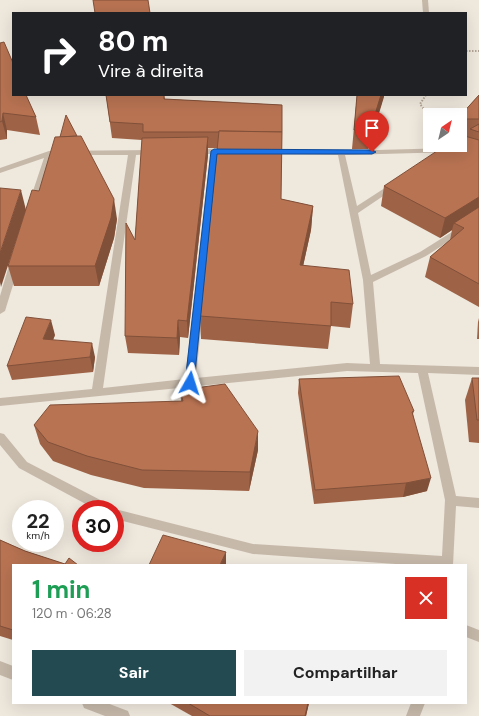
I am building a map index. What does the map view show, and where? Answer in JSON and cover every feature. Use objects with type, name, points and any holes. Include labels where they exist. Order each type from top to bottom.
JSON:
[{"type":"street","points":[[425,0],[426,12]]},
{"type":"street","points":[[262,152],[423,150]]},
{"type":"street","points":[[190,383],[214,151]]},
{"type":"street","points":[[0,171],[49,154],[162,152]]},
{"type":"street","points":[[184,152],[238,152]]},
{"type":"street","points":[[341,152],[368,280],[375,367]]},
{"type":"street","points":[[437,158],[446,152]]},
{"type":"street","points":[[97,392],[132,153]]},
{"type":"street","points":[[30,214],[49,154]]},
{"type":"street","points":[[354,212],[399,183]]},
{"type":"street","points":[[368,280],[423,254],[479,218]]},
{"type":"street","points":[[0,311],[18,251]]},
{"type":"street","points":[[0,402],[347,367],[479,371]]},
{"type":"street","points":[[124,517],[253,549],[447,564],[451,500],[422,369]]},
{"type":"street","points":[[0,436],[23,465],[89,500]]},
{"type":"street","points":[[451,500],[479,503]]},
{"type":"street","points":[[467,631],[479,636]]},
{"type":"street","points":[[0,668],[12,673]]},
{"type":"street","points":[[93,704],[123,716]]},
{"type":"street","points":[[413,716],[418,704]]},
{"type":"path","points":[[467,51],[479,51]]},
{"type":"path","points":[[423,108],[420,104],[425,96]]},
{"type":"building","points":[[93,0],[148,0],[150,12],[95,12]]},
{"type":"building","points":[[4,42],[12,61],[12,96],[26,96],[36,117],[3,113],[2,121],[0,122],[0,43]]},
{"type":"building","points":[[479,95],[479,119],[467,119],[467,108]]},
{"type":"building","points":[[106,96],[164,96],[164,99],[282,105],[282,132],[143,132],[143,124],[110,122]]},
{"type":"building","points":[[357,96],[381,96],[370,130],[354,130]]},
{"type":"building","points":[[66,115],[77,136],[60,137]]},
{"type":"building","points":[[479,124],[479,132],[470,129]]},
{"type":"building","points":[[219,131],[282,132],[281,199],[313,206],[300,265],[349,270],[353,304],[331,302],[331,326],[200,316]]},
{"type":"building","points":[[81,136],[114,199],[111,218],[95,266],[8,266],[32,190],[39,191],[55,137]]},
{"type":"building","points":[[208,137],[187,321],[178,320],[177,338],[125,336],[126,223],[135,240],[142,138]]},
{"type":"building","points":[[467,137],[479,140],[479,197],[445,218],[384,186],[435,152],[467,152]]},
{"type":"building","points":[[0,188],[21,190],[0,253]]},
{"type":"building","points":[[479,207],[479,284],[430,257],[464,228],[454,223]]},
{"type":"building","points":[[26,317],[51,320],[43,339],[92,343],[90,357],[7,366]]},
{"type":"building","points":[[399,376],[414,411],[412,412],[431,478],[406,483],[315,490],[299,379]]},
{"type":"building","points":[[472,378],[479,378],[479,420],[477,420]]},
{"type":"building","points":[[225,384],[258,431],[250,472],[142,470],[87,456],[48,442],[34,425],[50,405],[183,401],[180,390]]},
{"type":"building","points":[[163,535],[226,552],[220,564],[149,564]]},
{"type":"building","points":[[0,540],[12,545],[12,552],[28,552],[65,564],[12,564],[12,630],[0,626]]},
{"type":"building","points":[[69,558],[77,564],[65,564]]},
{"type":"building","points":[[190,704],[308,704],[305,716],[210,716]]},
{"type":"route","points":[[190,383],[214,151],[372,152]]}]
